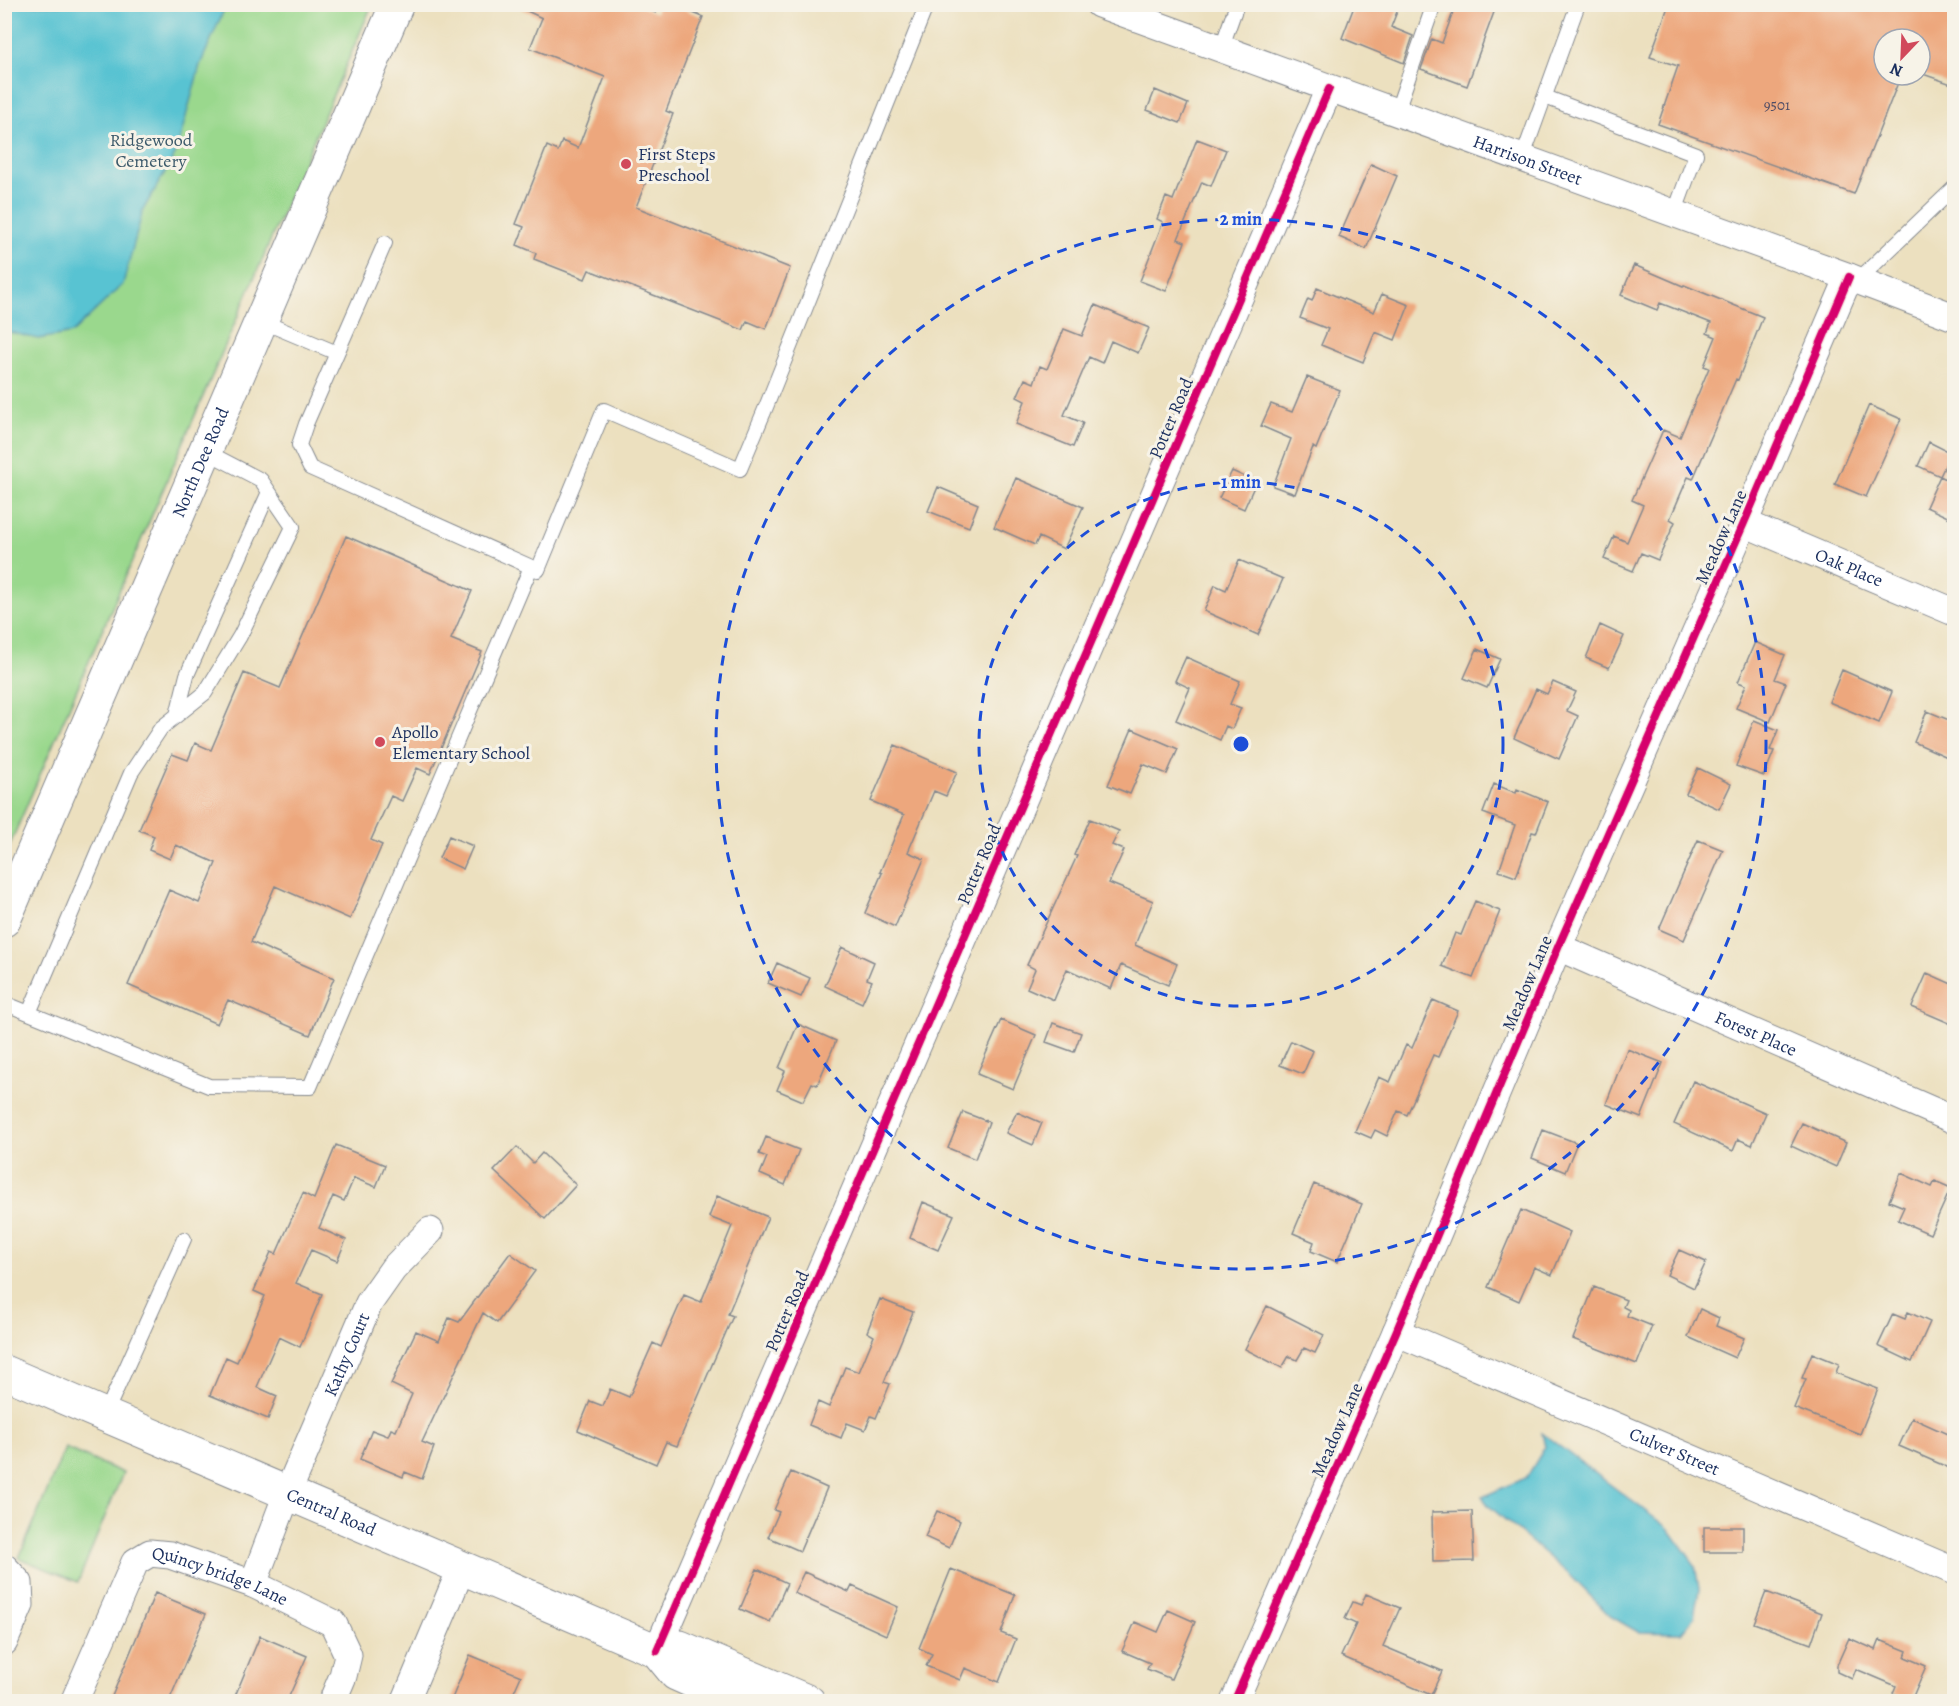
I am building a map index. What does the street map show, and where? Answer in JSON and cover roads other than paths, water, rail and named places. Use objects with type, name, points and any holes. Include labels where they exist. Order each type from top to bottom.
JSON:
[{"type":"street","name":"North Dee Road","points":[[4,920],[397,4]]},
{"type":"street","name":"Harrison Street","points":[[1099,4],[1853,278],[1954,317]]},
{"type":"street","name":"Potter Road","points":[[657,1651],[1329,89]]},
{"type":"street","name":"Meadow Lane","points":[[1234,1701],[1396,1332],[1558,947],[1853,278]]},
{"type":"street","name":"Oak Place","points":[[1744,523],[1954,612]]},
{"type":"street","name":"Forest Place","points":[[1558,947],[1954,1120]]},
{"type":"street","name":"Kathy Court","points":[[287,1494],[369,1304],[393,1269],[430,1231]]},
{"type":"street","name":"Culver Street","points":[[1396,1332],[1954,1571]]},
{"type":"street","name":"Central Road","points":[[4,1372],[657,1651],[676,1674],[739,1701]]},
{"type":"street","name":"Quincy bridge Lane","points":[[253,1584],[287,1494]]},
{"type":"street","name":"Quincy bridge Lane","points":[[74,1701],[135,1562],[150,1553],[170,1555],[253,1584],[333,1623],[348,1655],[343,1676],[332,1701]]},
{"type":"street","points":[[4,1567],[19,1583],[20,1605],[4,1642]]},
{"type":"street","points":[[405,1701],[462,1568]]},
{"type":"street","name":"Central Road","points":[[657,1651],[680,1647],[809,1701]]},
{"type":"lane","points":[[385,243],[299,445],[310,468],[538,570],[604,410],[740,470],[927,4]]},
{"type":"lane","points":[[1221,49],[1237,4]]},
{"type":"lane","points":[[1396,113],[1434,4]]},
{"type":"lane","points":[[1522,159],[1578,4]]},
{"type":"lane","points":[[1545,97],[1696,154],[1674,214]]},
{"type":"lane","points":[[1853,278],[1954,188]]},
{"type":"lane","points":[[261,321],[337,353]]},
{"type":"lane","points":[[29,1013],[131,773],[161,728],[206,693],[240,636],[292,527],[261,480],[206,451]]},
{"type":"lane","points":[[177,715],[187,675],[269,492]]},
{"type":"lane","points":[[4,1003],[208,1086],[310,1087],[531,567]]},
{"type":"lane","points":[[105,1415],[184,1239]]},
{"type":"water","points":[[4,5],[226,5],[200,65],[176,153],[143,210],[123,284],[72,333],[38,339],[5,331]]},
{"type":"water","points":[[1542,1433],[1669,1529],[1695,1565],[1699,1589],[1694,1617],[1681,1633],[1638,1632],[1610,1616],[1571,1576],[1489,1506],[1482,1497],[1527,1477],[1545,1447]]},
{"type":"place","name":"First Steps Preschool","points":[[626,164]]},
{"type":"place","name":"Apollo Elementary School","points":[[380,742]]},
{"type":"park label","name":"Ridgewood Cemetery","points":[[151,150]]}]
